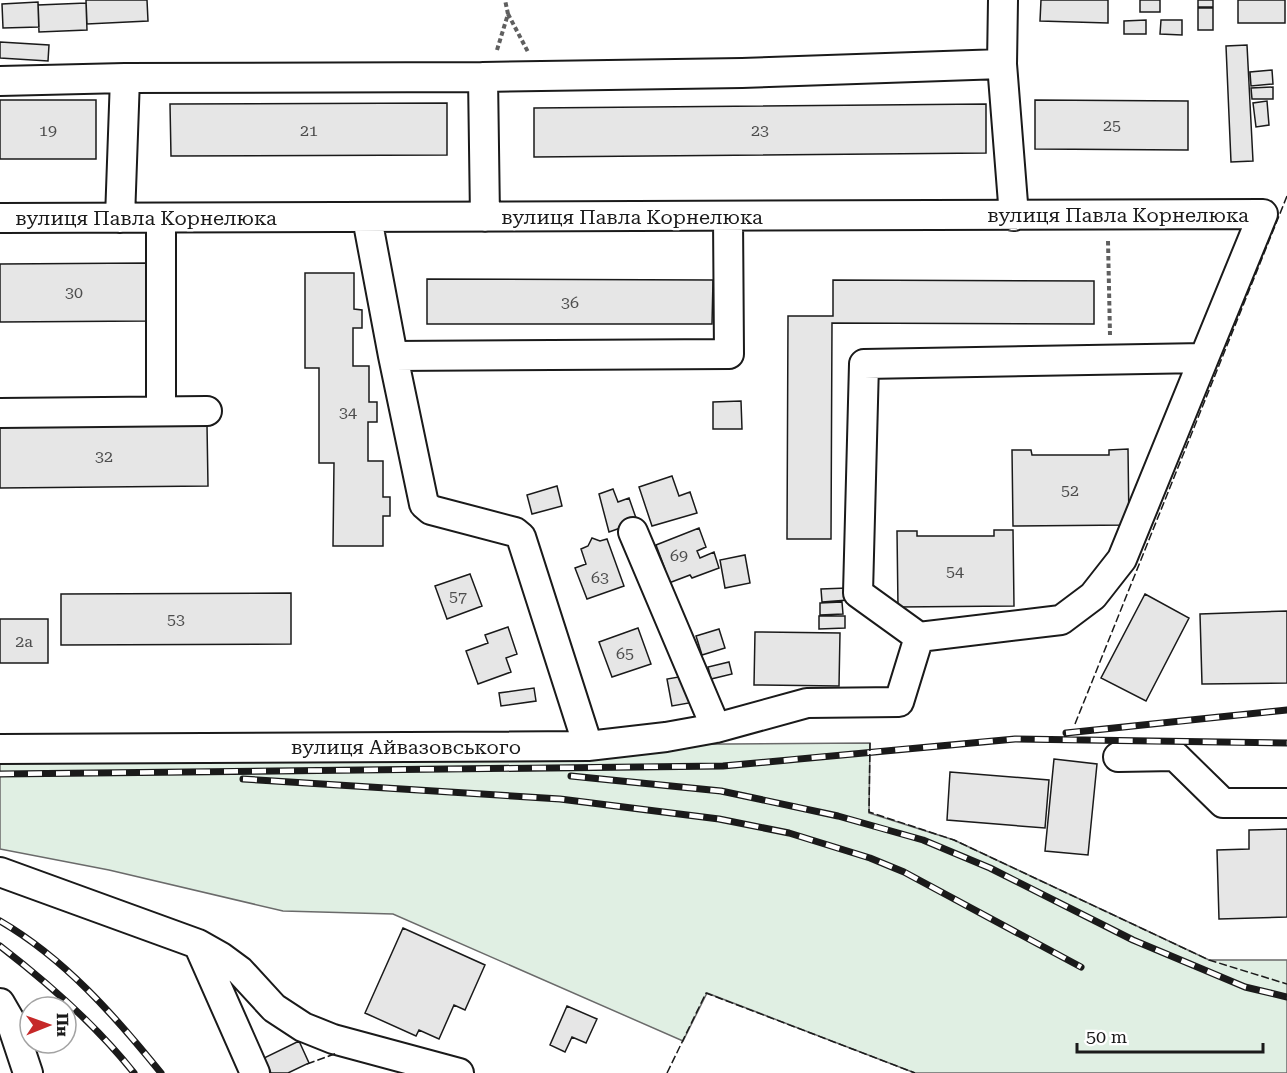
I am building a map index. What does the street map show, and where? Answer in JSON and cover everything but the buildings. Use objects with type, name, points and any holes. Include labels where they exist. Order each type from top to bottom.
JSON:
[{"type":"street","points":[[1003,0],[1002,64],[1014,216]]},
{"type":"street","points":[[0,81],[742,73],[1002,64]]},
{"type":"street","points":[[485,217],[487,77]]},
{"type":"street","points":[[120,218],[125,78]]},
{"type":"street","name":"вулиця Павла Корнелюка","points":[[0,219],[1263,214],[1204,358]]},
{"type":"street","points":[[393,356],[729,354],[728,217]]},
{"type":"street","points":[[161,218],[161,411]]},
{"type":"street","points":[[367,218],[424,504],[431,510],[515,532],[521,537],[588,746]]},
{"type":"street","points":[[1204,358],[1122,559],[1093,596],[1061,620],[920,638],[858,593],[864,364],[1110,360],[1204,358]]},
{"type":"street","points":[[0,413],[207,411]]},
{"type":"street","points":[[633,532],[716,728]]},
{"type":"street","name":"вулиця Айвазовського","points":[[0,749],[588,746],[666,737],[716,728],[807,703],[899,702],[920,638]]},
{"type":"street","points":[[1118,757],[1175,756],[1223,803],[1287,803]]},
{"type":"street","points":[[0,872],[198,944],[240,971],[274,1008],[303,1027],[333,1039],[459,1073]]},
{"type":"street","points":[[198,944],[255,1073]]},
{"type":"street","points":[[0,1003],[11,1022],[28,1073]]},
{"type":"path","points":[[506,0],[508,14],[541,76]]},
{"type":"path","points":[[487,77],[508,14]]},
{"type":"path","points":[[1107,215],[1110,360]]},
{"type":"green space","points":[[870,743],[869,813],[954,840],[1209,960],[1287,960],[1287,1073],[915,1073],[707,993],[683,1041],[393,914],[283,911],[109,870],[0,849],[0,749]]},
{"type":"railway","points":[[1066,733],[1287,710]]},
{"type":"railway","points":[[0,774],[723,766],[1015,739],[1287,743]]},
{"type":"railway","points":[[571,776],[721,791],[838,816],[923,840],[990,868],[1133,940],[1245,987],[1287,997]]},
{"type":"railway","points":[[243,779],[560,799],[719,819],[789,833],[870,858],[904,872],[1081,967]]},
{"type":"railway","points":[[0,921],[46,952],[67,970],[107,1010],[161,1073]]},
{"type":"railway","points":[[0,946],[71,1005],[134,1073]]},
{"type":"fence","points":[[1075,724],[1287,196]]},
{"type":"fence","points":[[870,743],[869,812],[954,840],[1209,960],[1287,984]]},
{"type":"fence","points":[[667,1073],[706,993],[915,1073]]},
{"type":"fence","points":[[307,1064],[337,1053]]}]
